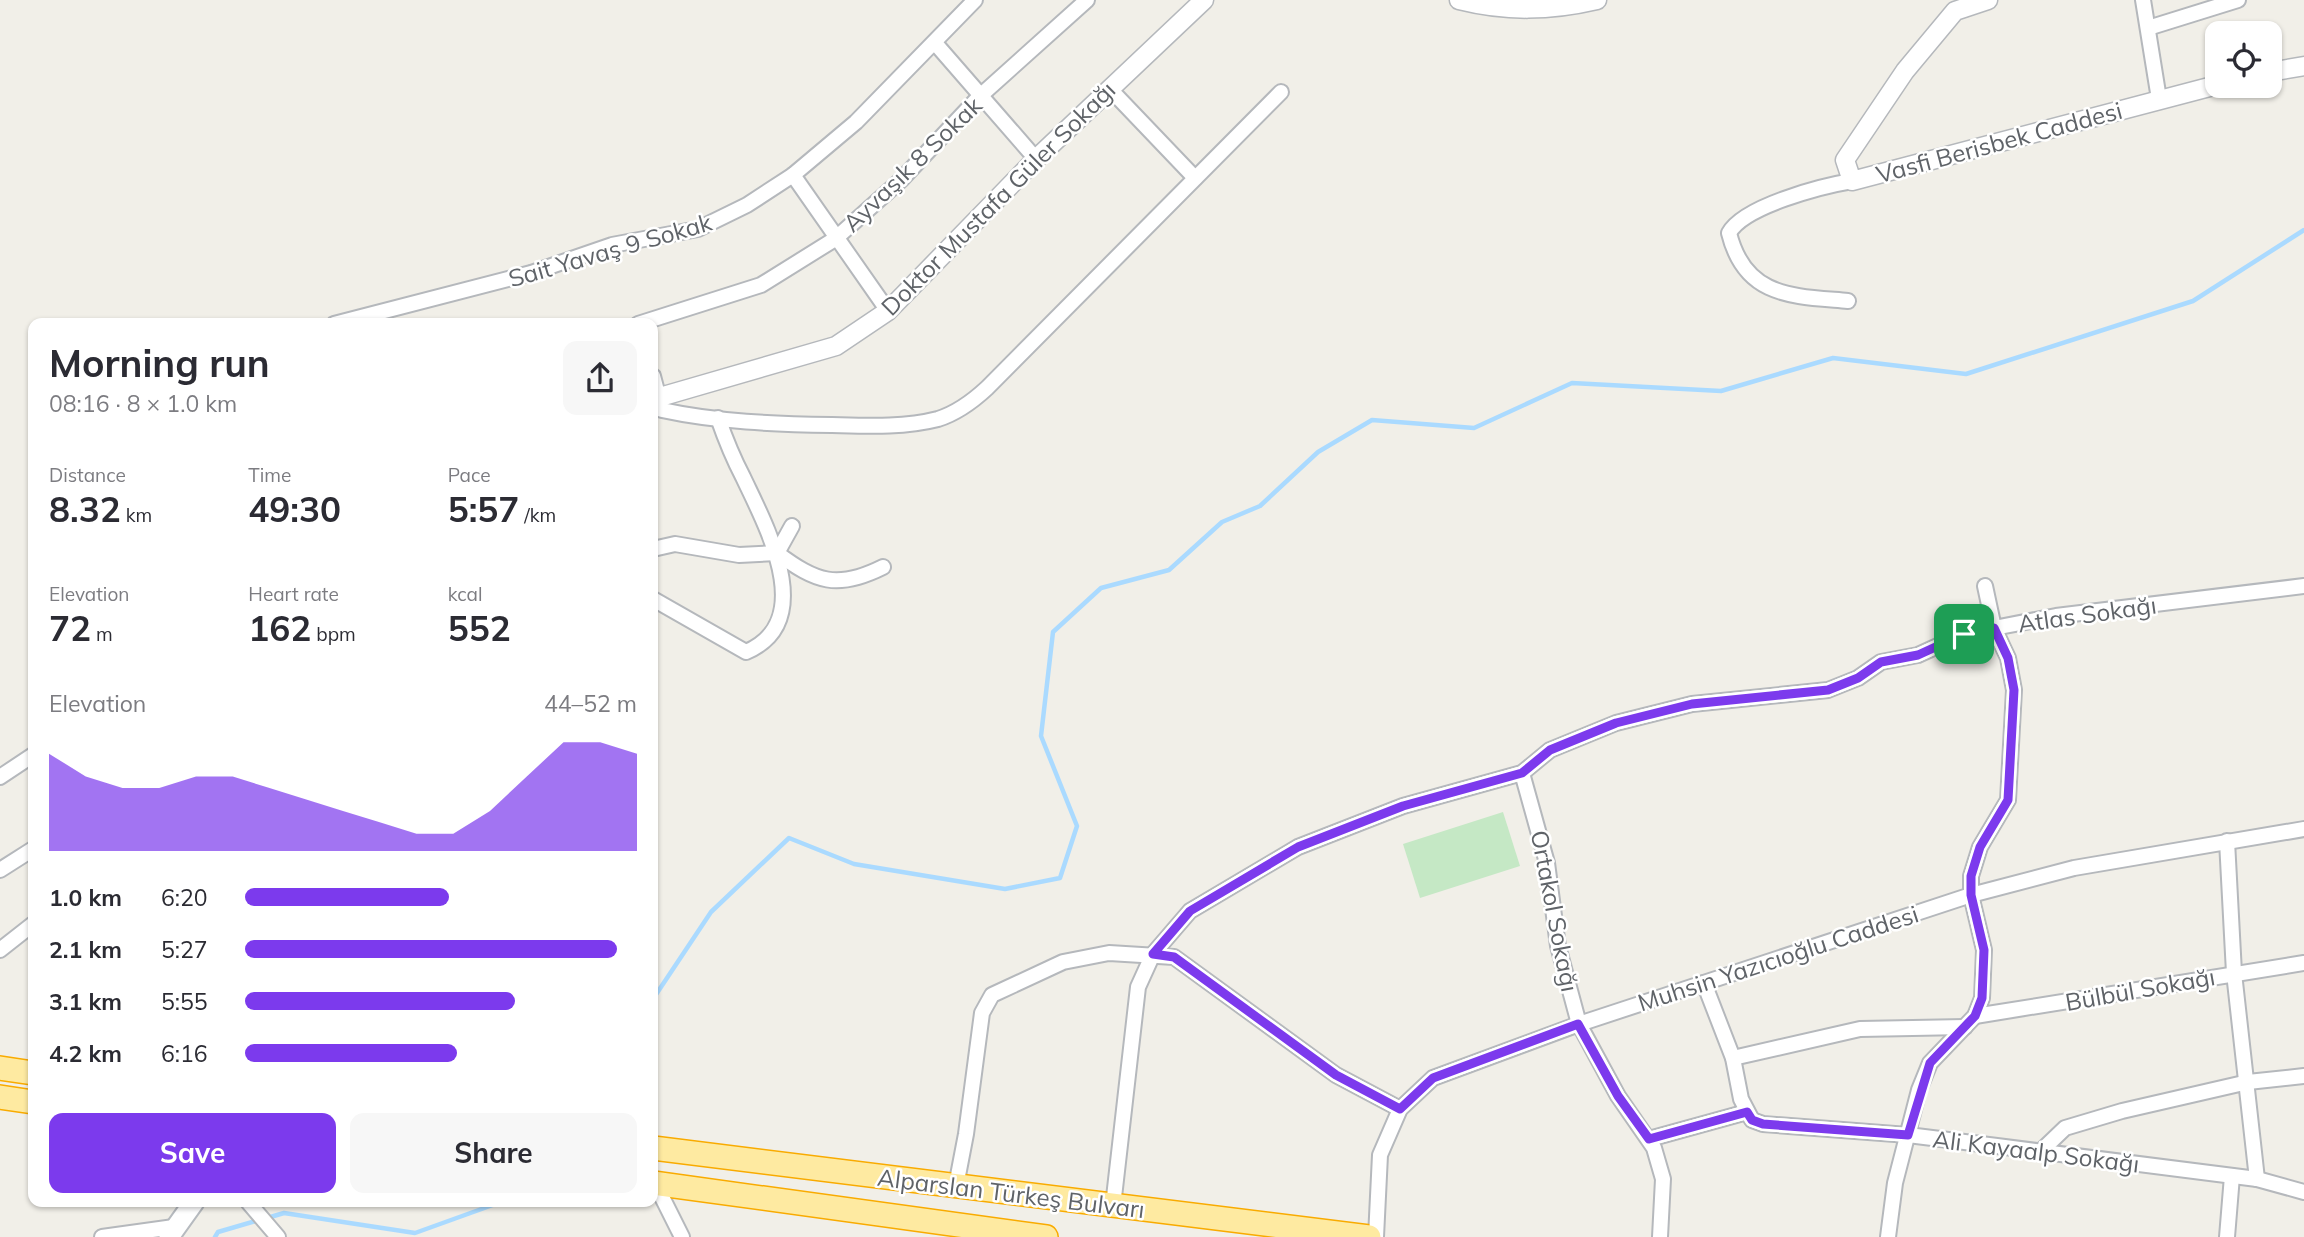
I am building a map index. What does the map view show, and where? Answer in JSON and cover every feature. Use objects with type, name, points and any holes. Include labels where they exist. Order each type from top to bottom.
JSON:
[{"type":"highway","points":[[0,1068],[28,1072]]},
{"type":"highway","points":[[0,1097],[28,1101]]},
{"type":"highway","name":"Alparslan Türkeş Bulvarı","points":[[658,1149],[1369,1237]]},
{"type":"highway","name":"Alparslan Türkeş Bulvarı","points":[[658,1184],[1046,1237]]},
{"type":"main road","points":[[172,1232],[178,1207]]},
{"type":"main road","points":[[172,1232],[190,1207]]},
{"type":"street","name":"Sait Yavaş 9 Sokak","points":[[357,318],[531,273],[612,245],[698,229],[747,205],[793,175],[856,122],[975,0]]},
{"type":"street","name":"Ayvaşık 8 Sokak","points":[[656,318],[761,285],[835,239],[901,180],[979,97],[1087,0]]},
{"type":"street","name":"Doktor Mustafa Güler Sokağı","points":[[658,397],[836,346],[888,311],[1036,159],[1204,0]]},
{"type":"street","points":[[1459,0],[1488,7],[1534,10],[1597,0]]},
{"type":"street","name":"Vasfi Berisbek Caddesi","points":[[1988,0],[1954,5],[1905,71],[1845,160],[1852,181],[2205,88]]},
{"type":"street","points":[[2143,0],[2159,99]]},
{"type":"street","points":[[2148,28],[2238,0]]},
{"type":"street","points":[[935,43],[979,97],[1036,159]]},
{"type":"street","points":[[2282,69],[2303,64]]},
{"type":"street","points":[[1109,88],[1195,178]]},
{"type":"street","points":[[658,403],[662,410],[767,424],[887,426],[940,418],[968,404],[1281,92]]},
{"type":"street","points":[[793,175],[835,239],[888,311]]},
{"type":"street","points":[[1848,301],[1812,299],[1763,286],[1745,268],[1733,246],[1730,233],[1734,224],[1748,216],[1812,190],[1852,181]]},
{"type":"street","points":[[658,601],[746,652],[764,639],[782,610],[784,589],[777,553],[718,418]]},
{"type":"street","points":[[777,553],[792,526]]},
{"type":"street","points":[[658,548],[675,544],[739,555],[777,553],[805,574],[832,581],[850,581],[883,567]]},
{"type":"street","points":[[1888,1237],[1895,1183],[1930,1063],[1970,1022],[1982,998],[1984,950],[1971,895],[1971,876],[1980,847],[2008,800],[2014,690],[2008,658],[1994,628],[1985,586]]},
{"type":"street","name":"Atlas Sokağı","points":[[1522,773],[1550,750],[1616,723],[1692,704],[1828,690],[1858,678],[1881,662],[1918,655],[1964,634],[2056,616],[2304,586]]},
{"type":"street","points":[[0,777],[28,758]]},
{"type":"street","points":[[1113,1206],[1138,987],[1153,954],[1190,911],[1298,847],[1403,806],[1522,773]]},
{"type":"street","name":"Ortakol Sokağı","points":[[1522,773],[1547,863],[1558,946],[1578,1024],[1618,1096],[1649,1139],[1663,1179],[1660,1237]]},
{"type":"street","name":"Muhsin Yazıcıoğlu Caddesi","points":[[1376,1237],[1380,1155],[1400,1109],[1433,1078],[1578,1024],[1971,895],[2074,868],[2304,829]]},
{"type":"street","points":[[2227,841],[2234,973],[2257,1178]]},
{"type":"street","points":[[0,870],[28,852]]},
{"type":"street","points":[[0,950],[28,928]]},
{"type":"street","points":[[956,1186],[966,1135],[982,1013],[992,995],[1063,962],[1109,953],[1174,957],[1336,1075],[1400,1109]]},
{"type":"street","name":"Bülbül Sokağı","points":[[1733,1058],[1860,1029],[1970,1022],[2234,973],[2304,963]]},
{"type":"street","points":[[1649,1139],[1747,1112],[1741,1099],[1733,1058],[1704,983]]},
{"type":"street","points":[[2040,1153],[2066,1128],[2122,1111],[2248,1082],[2304,1076]]},
{"type":"street","name":"Ali Kayaalp Sokağı","points":[[1747,1112],[1752,1120],[1763,1124],[1908,1135],[2257,1178],[2304,1192]]},
{"type":"street","points":[[2227,1237],[2232,1176]]},
{"type":"street","points":[[658,1191],[682,1237]]},
{"type":"street","points":[[252,1207],[278,1237]]},
{"type":"street","points":[[102,1237],[172,1232]]},
{"type":"green space","points":[[1503,812],[1520,866],[1420,898],[1403,844]]},
{"type":"waterway","points":[[658,992],[711,912],[789,838],[854,864],[1005,889],[1060,878],[1077,826],[1041,736],[1053,632],[1101,588],[1169,570],[1222,522],[1260,506],[1318,452],[1372,420],[1474,428],[1572,383],[1721,391],[1833,358],[1966,374],[2193,301],[2304,230]]},
{"type":"waterway","points":[[267,1218],[284,1213],[415,1233],[487,1207]]},
{"type":"waterway","points":[[215,1237],[218,1232],[259,1220]]},
{"type":"route","points":[[1994,628],[2008,658],[2014,690],[2008,800],[1980,847],[1971,876],[1971,895],[1984,950],[1982,998],[1975,1016],[1930,1063],[1919,1090],[1908,1135],[1763,1124],[1752,1120],[1747,1112],[1649,1139],[1618,1096],[1578,1024],[1433,1078],[1400,1109],[1336,1075],[1174,957],[1153,954],[1190,911],[1298,847],[1403,806],[1522,773],[1550,750],[1616,723],[1692,704],[1828,690],[1858,678],[1881,662],[1918,655],[1964,634],[1994,628]]}]
